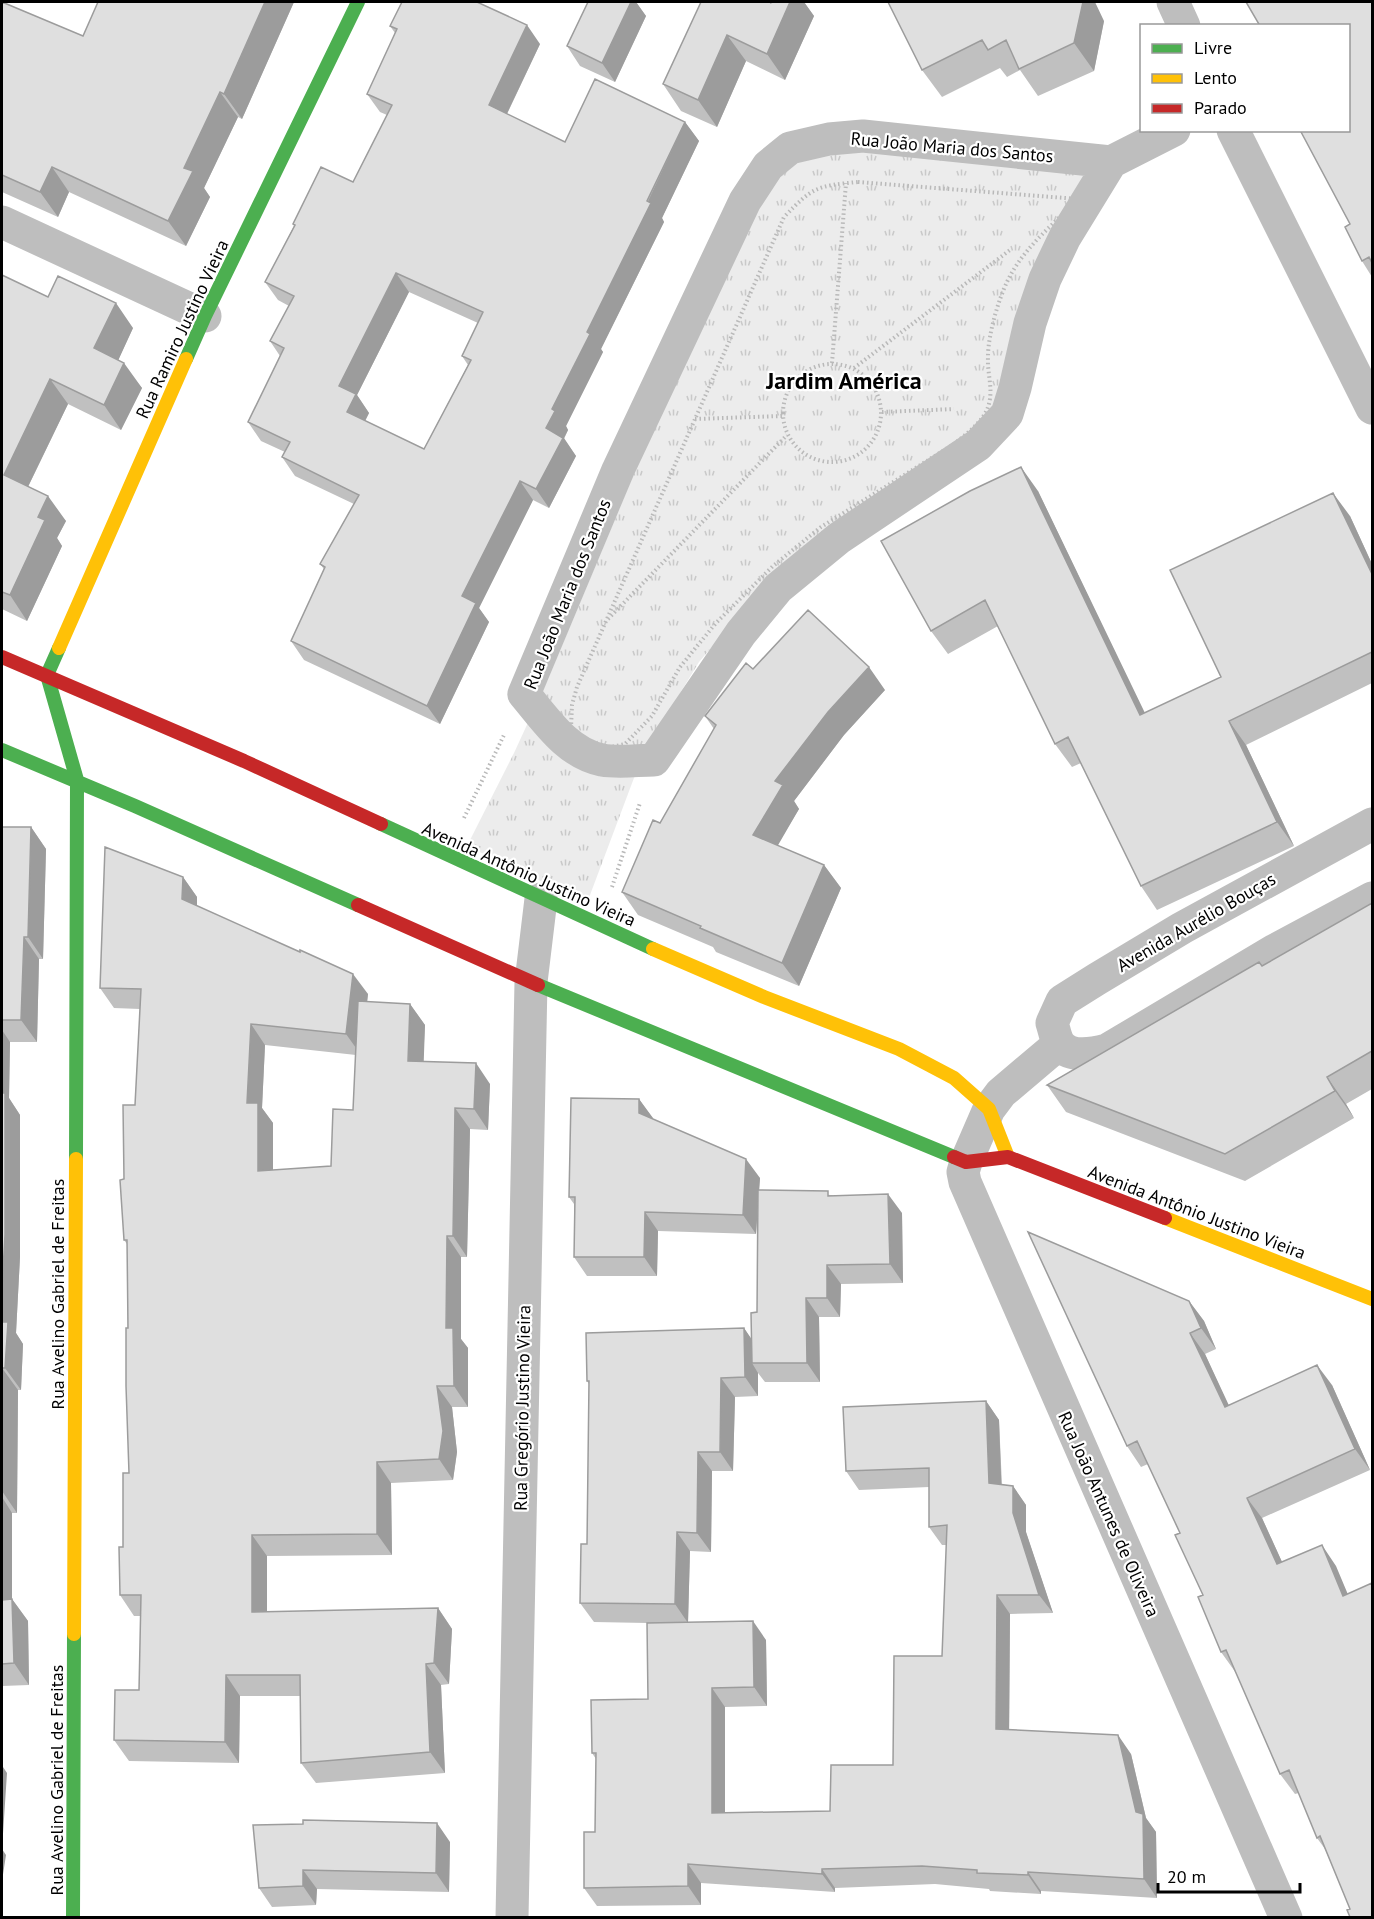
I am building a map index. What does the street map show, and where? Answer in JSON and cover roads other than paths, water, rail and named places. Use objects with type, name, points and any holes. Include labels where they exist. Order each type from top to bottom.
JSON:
[{"type":"main road","name":"Rua Ramiro Justino Vieira","points":[[47,675],[206,316],[358,2]]},
{"type":"main road","name":"Avenida Antônio Justino Vieira","points":[[2,657],[244,761],[599,926],[764,997],[899,1049],[954,1078],[989,1109],[1008,1157]]},
{"type":"main road","name":"Rua Avelino Gabriel de Freitas","points":[[47,675],[77,780],[73,1917]]},
{"type":"main road","name":"Avenida Antônio Justino Vieira","points":[[2,750],[265,862],[531,982],[966,1162],[1008,1157],[1372,1299]]},
{"type":"street","points":[[1173,2],[1183,24]]},
{"type":"street","points":[[1111,162],[1170,132]]},
{"type":"street","points":[[1234,132],[1372,408]]},
{"type":"street","name":"Rua João Maria dos Santos","points":[[863,136],[1111,162],[1065,237],[1045,279],[1030,323],[1007,414],[978,445],[839,538],[778,588],[741,633],[654,760],[603,760],[583,754],[567,743],[524,694],[618,470],[745,201],[768,166],[790,148],[829,139],[863,136]]},
{"type":"street","points":[[2,222],[206,316]]},
{"type":"street","name":"Avenida Aurélio Bouças","points":[[1059,1044],[1052,1023],[1062,1001],[1182,928],[1372,824]]},
{"type":"street","points":[[989,1109],[1001,1093],[1059,1044],[1075,1054],[1091,1054],[1107,1050],[1275,950],[1372,898]]},
{"type":"street","name":"Rua Gregório Justino Vieira","points":[[512,1917],[531,982],[541,899]]},
{"type":"street","name":"Rua João Antunes de Oliveira","points":[[989,1109],[963,1172],[972,1200],[1286,1917]]},
{"type":"district","name":"Jardim América","points":[[844,380]]}]
